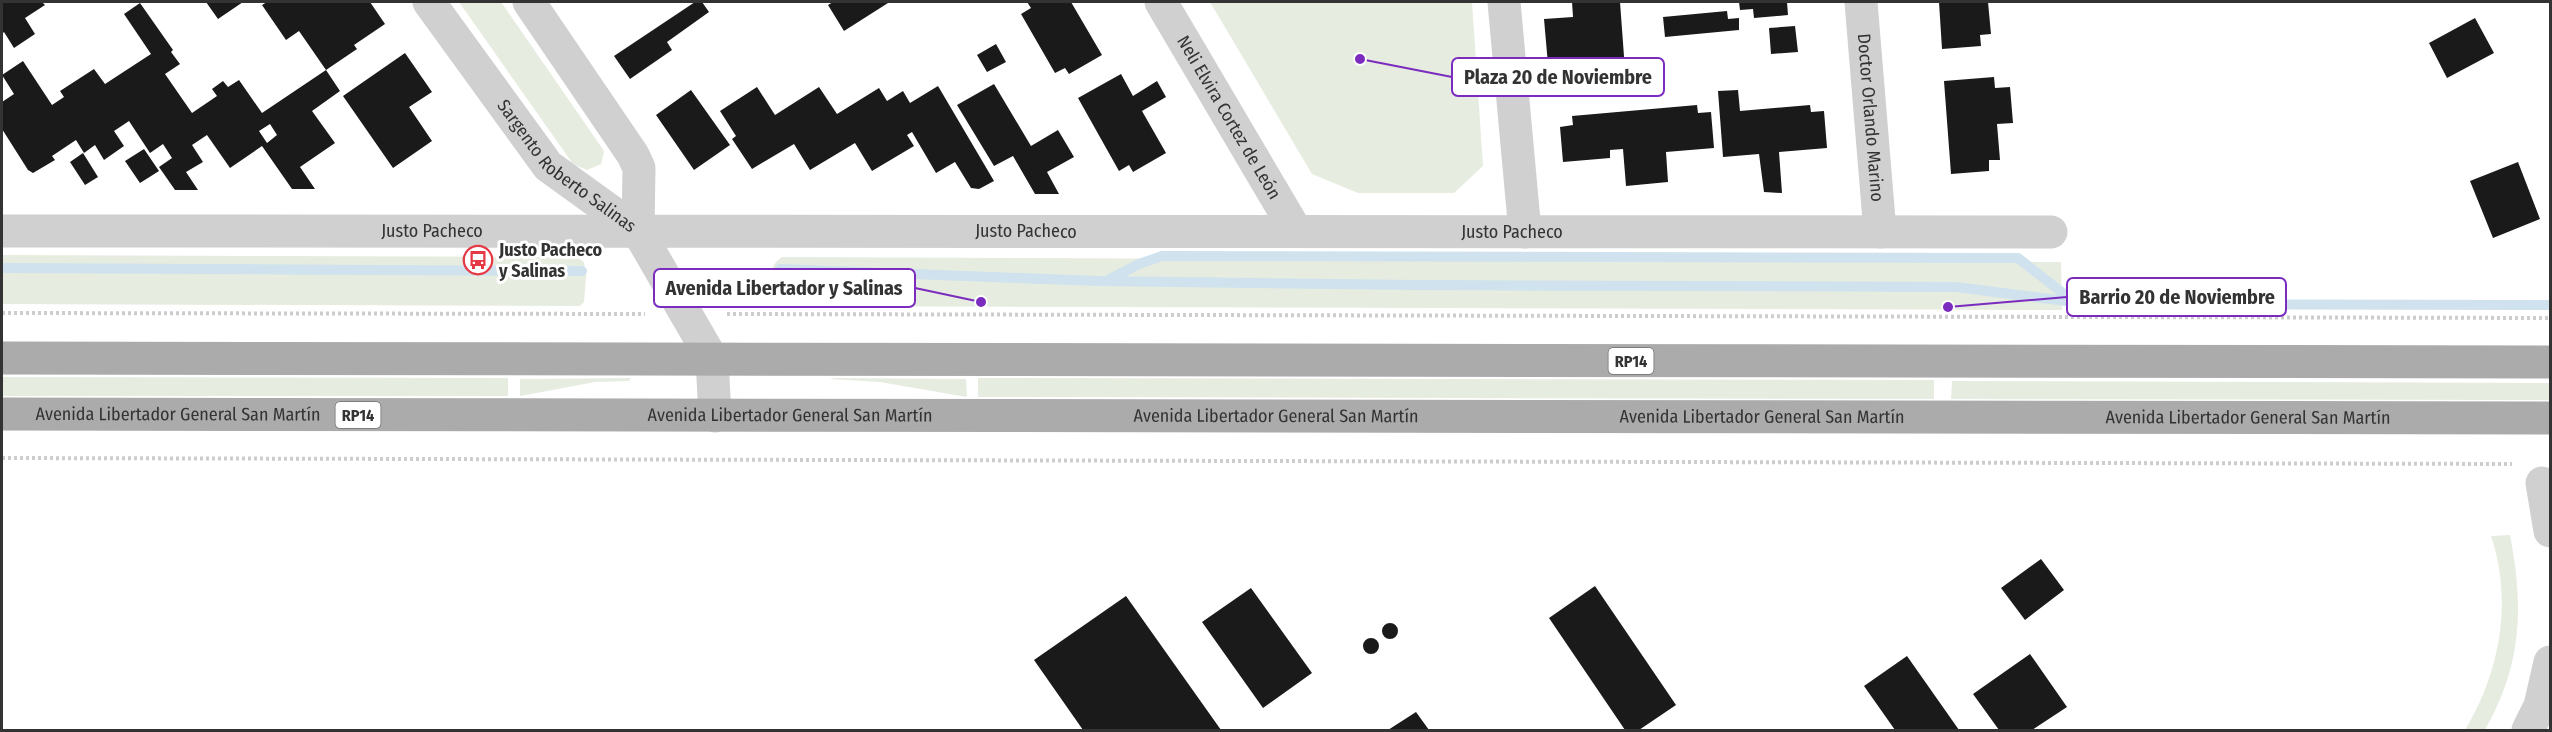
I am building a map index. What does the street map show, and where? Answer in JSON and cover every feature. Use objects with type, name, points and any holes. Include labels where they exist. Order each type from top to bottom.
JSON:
[{"type":"main road","name":"RP14","points":[[2,358],[2550,362]]},
{"type":"main road","name":"Avenida Libertador General San Martín","points":[[2,414],[2550,418]]},
{"type":"street","name":"Sargento Roberto Salinas","points":[[429,2],[548,166],[638,231]]},
{"type":"street","name":"Sargento Roberto Salinas","points":[[529,2],[639,168],[638,231]]},
{"type":"street","name":"Neli Elvira Cortez de León","points":[[1161,2],[1296,231]]},
{"type":"street","points":[[1504,2],[1524,232]]},
{"type":"street","name":"Doctor Orlando Marino","points":[[1861,2],[1880,232]]},
{"type":"street","name":"Justo Pacheco","points":[[6,225],[638,231],[2051,232]]},
{"type":"street","points":[[638,231],[712,359],[715,416]]},
{"type":"street","points":[[2542,483],[2550,531]]},
{"type":"street","points":[[2528,730],[2540,706],[2550,662]]},
{"type":"path","points":[[2,313],[2550,318]]},
{"type":"path","points":[[2,458],[2515,464]]},
{"type":"shaded area","points":[[459,2],[501,2],[602,148],[604,152],[601,164],[587,170],[573,164]]},
{"type":"shaded area","points":[[1210,2],[1472,2],[1483,166],[1454,193],[1358,193],[1312,174]]},
{"type":"shaded area","points":[[2,255],[577,257],[584,262],[586,276],[584,302],[580,306],[2,304]]},
{"type":"shaded area","points":[[782,257],[2061,262],[2062,310],[779,306],[771,295],[769,281],[773,267]]},
{"type":"shaded area","points":[[2,377],[508,378],[508,396],[2,396]]},
{"type":"shaded area","points":[[631,378],[629,381],[595,382],[520,396],[520,379]]},
{"type":"shaded area","points":[[978,378],[1934,380],[1934,399],[978,397]]},
{"type":"shaded area","points":[[829,379],[966,379],[967,397],[880,382]]},
{"type":"shaded area","points":[[1952,381],[2550,383],[2550,400],[1951,399]]},
{"type":"shaded area","points":[[2510,535],[2518,611],[2513,659],[2497,706],[2485,730],[2465,730],[2487,684],[2499,636],[2502,611],[2501,586],[2498,561],[2491,536]]},
{"type":"building","points":[[2,2],[42,2],[45,5],[25,18],[35,34],[14,48],[4,32],[2,34]]},
{"type":"building","points":[[206,2],[243,2],[218,19]]},
{"type":"building","points":[[267,2],[370,2],[385,24],[354,45],[357,49],[326,70],[299,31],[286,40],[262,5]]},
{"type":"building","points":[[695,2],[702,2],[709,12],[667,42],[672,50],[630,79],[614,56]]},
{"type":"building","points":[[833,2],[888,3],[844,31],[828,5]]},
{"type":"building","points":[[1027,2],[1071,2],[1102,55],[1069,74],[1065,68],[1055,73],[1021,14],[1031,8]]},
{"type":"building","points":[[1572,2],[1620,2],[1625,70],[1549,76],[1544,19],[1573,17]]},
{"type":"building","points":[[1739,2],[1787,2],[1788,15],[1754,18],[1753,9],[1740,10]]},
{"type":"building","points":[[1939,2],[1988,2],[1991,34],[1980,35],[1981,46],[1942,49]]},
{"type":"building","points":[[140,3],[173,50],[171,52],[180,64],[165,74],[192,113],[217,96],[212,89],[223,81],[228,87],[239,80],[262,113],[326,70],[340,91],[312,111],[335,143],[300,167],[315,189],[292,189],[262,146],[230,168],[207,135],[192,145],[203,162],[186,172],[198,190],[175,190],[159,167],[172,158],[163,144],[150,153],[129,121],[114,131],[124,146],[104,160],[95,145],[84,153],[76,140],[52,156],[55,160],[33,173],[28,170],[2,129],[2,102],[14,94],[2,75],[23,61],[52,105],[64,97],[60,91],[94,69],[105,84],[151,54],[124,14]],"holes":[[[270,124],[277,135],[267,143],[259,131]]]},
{"type":"building","points":[[1727,11],[1728,19],[1739,18],[1739,30],[1665,37],[1663,17]]},
{"type":"building","points":[[2475,18],[2494,53],[2447,78],[2429,43]]},
{"type":"building","points":[[1795,26],[1798,52],[1771,54],[1769,28]]},
{"type":"building","points":[[996,44],[1006,62],[987,72],[977,55]]},
{"type":"building","points":[[405,53],[432,92],[409,107],[432,141],[393,168],[343,96]]},
{"type":"building","points":[[1121,74],[1133,96],[1157,81],[1166,97],[1142,111],[1166,153],[1133,172],[1129,165],[1119,171],[1078,98]]},
{"type":"building","points":[[1994,77],[1995,88],[2010,87],[2013,123],[1997,124],[2000,160],[1989,160],[1989,171],[1951,174],[1944,81]]},
{"type":"building","points":[[994,84],[1031,146],[1058,130],[1074,157],[1047,172],[1059,194],[1035,194],[1013,156],[994,166],[957,105]]},
{"type":"building","points":[[938,86],[994,181],[979,189],[971,188],[955,162],[936,173],[912,132],[907,135],[914,146],[872,171],[855,143],[810,170],[794,144],[752,169],[732,139],[736,136],[720,111],[757,87],[775,115],[819,87],[837,114],[879,88],[887,101],[903,91],[910,103]]},
{"type":"building","points":[[691,90],[730,145],[694,170],[656,115]]},
{"type":"building","points":[[1738,90],[1740,111],[1810,105],[1811,112],[1824,111],[1827,148],[1779,152],[1782,193],[1764,192],[1759,154],[1723,157],[1718,91]]},
{"type":"building","points":[[1697,105],[1698,113],[1711,112],[1714,148],[1666,152],[1668,182],[1626,186],[1623,149],[1610,150],[1610,158],[1563,162],[1560,127],[1573,125],[1572,116]]},
{"type":"building","points":[[144,149],[159,171],[140,183],[125,161]]},
{"type":"building","points":[[83,153],[98,177],[85,185],[70,162]]},
{"type":"building","points":[[2518,162],[2540,219],[2493,238],[2470,181]]},
{"type":"building","points":[[2041,559],[2064,590],[2025,620],[2001,588]]},
{"type":"building","points":[[1595,586],[1676,705],[1639,730],[1625,730],[1549,618]]},
{"type":"building","points":[[1251,588],[1312,673],[1263,708],[1202,622]]},
{"type":"building","points":[[1126,596],[1221,730],[1083,730],[1034,660]]},
{"type":"building","points":[[1390,623],[1396,625],[1398,631],[1396,637],[1390,639],[1384,637],[1382,631],[1384,625]]},
{"type":"building","points":[[1371,638],[1377,640],[1379,646],[1377,652],[1371,654],[1365,652],[1363,646],[1365,640]]},
{"type":"building","points":[[2030,654],[2067,707],[2032,730],[1999,730],[1973,694]]},
{"type":"building","points":[[1907,656],[1959,730],[1895,730],[1864,686]]},
{"type":"building","points":[[1416,712],[1429,730],[1388,730]]},
{"type":"waterway","points":[[1110,279],[1139,264],[1162,256],[2018,258],[2069,298],[2077,300]]},
{"type":"waterway","points":[[2,268],[582,271]]},
{"type":"waterway","points":[[780,269],[1099,281],[1956,287],[2089,304],[2550,305]]},
{"type":"place","name":"Plaza 20 de Noviembre","points":[[1360,59]]},
{"type":"place","name":"Justo Pacheco y Salinas","points":[[478,260]]},
{"type":"place","name":"Avenida Libertador y Salinas","points":[[981,302]]},
{"type":"place","name":"Barrio 20 de Noviembre","points":[[1948,307]]}]
